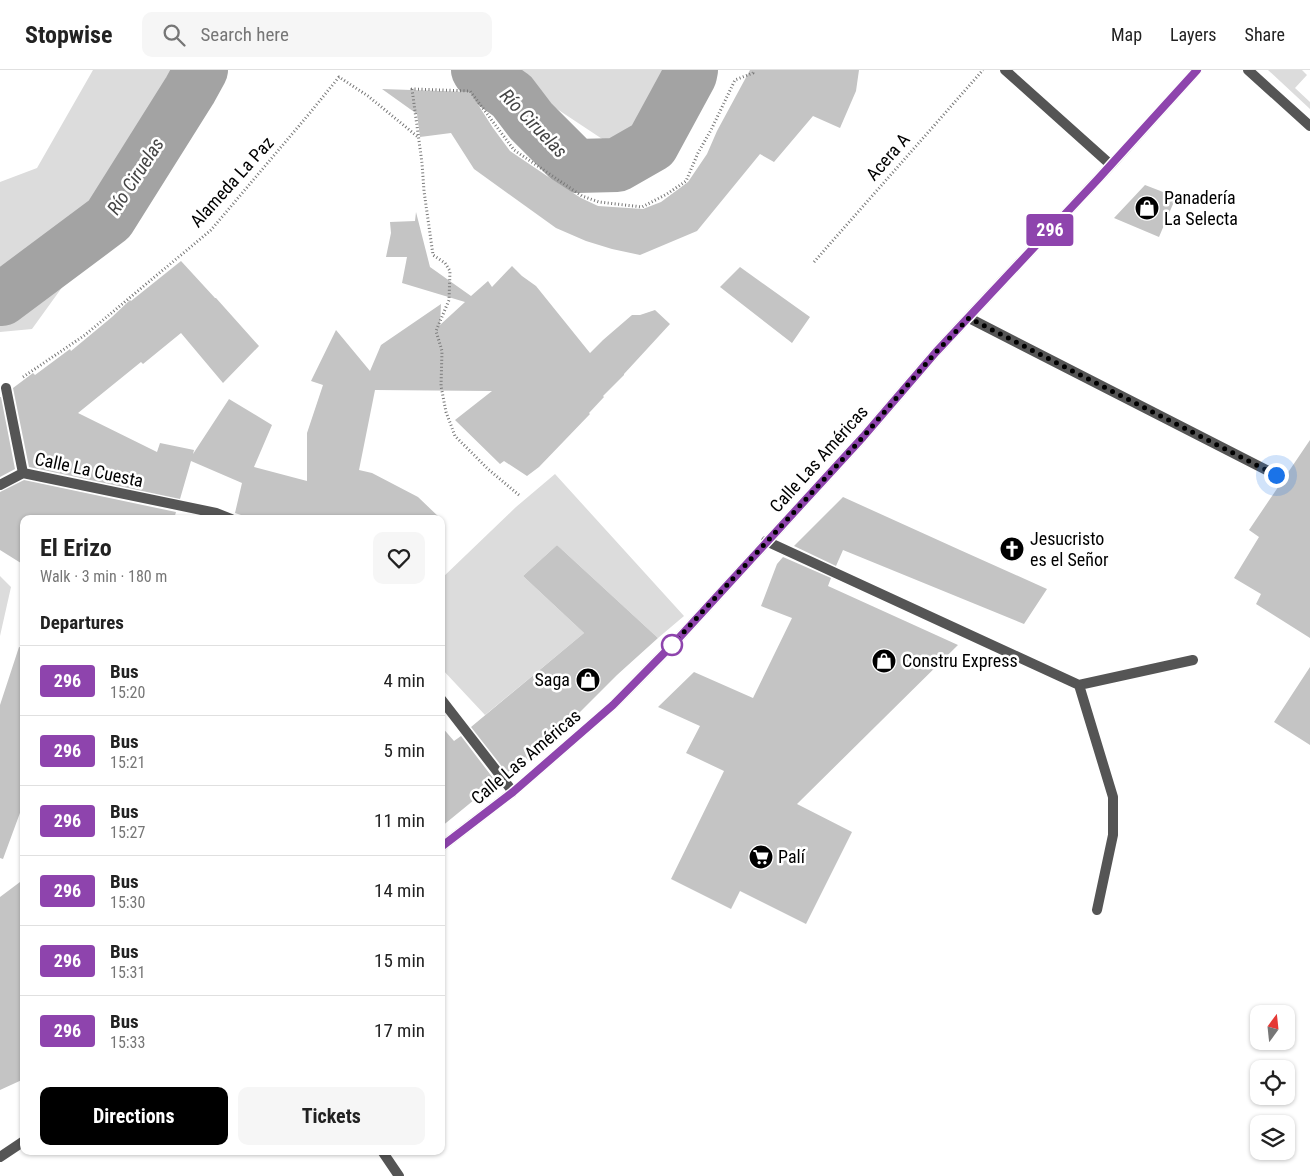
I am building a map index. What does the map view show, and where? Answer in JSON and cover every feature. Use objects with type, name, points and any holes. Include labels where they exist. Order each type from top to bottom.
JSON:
[{"type":"street","points":[[1005,70],[1111,165]]},
{"type":"street","name":"Calle Las Américas","points":[[445,844],[513,792],[613,705],[677,640],[863,437],[936,352],[1197,70]]},
{"type":"street","points":[[1248,70],[1310,126]]},
{"type":"street","points":[[969,318],[1276,475]]},
{"type":"street","name":"Calle La Cuesta","points":[[6,388],[23,473],[221,515]]},
{"type":"street","points":[[0,485],[23,473]]},
{"type":"street","points":[[766,542],[1079,685],[1193,660]]},
{"type":"street","points":[[1079,685],[1113,797],[1113,835],[1097,910]]},
{"type":"street","points":[[445,704],[513,792]]},
{"type":"street","points":[[0,1158],[20,1144]]},
{"type":"street","points":[[385,1155],[399,1176]]},
{"type":"path","points":[[520,495],[488,469],[455,436],[446,412],[441,386],[442,351],[436,332],[449,300],[450,271],[445,263],[433,255],[412,89],[470,91],[514,150],[582,196],[599,202],[642,207],[667,194],[686,181],[698,153],[736,80],[753,74],[753,70]]},
{"type":"path","name":"Acera A","points":[[814,262],[983,70]]},
{"type":"path","name":"Alameda La Paz","points":[[6,388],[85,334],[211,230],[339,77],[368,96],[418,137]]},
{"type":"shaded area","points":[[93,70],[219,70],[32,329],[0,332],[0,182],[37,168]]},
{"type":"shaded area","points":[[498,70],[702,70],[655,174]]},
{"type":"shaded area","points":[[1268,70],[1302,70],[1307,75],[1295,88],[1310,102],[1310,109]]},
{"type":"shaded area","points":[[555,474],[684,616],[658,638],[557,545],[523,576],[584,633],[485,715],[445,672],[445,575],[516,507]]},
{"type":"shaded area","points":[[0,576],[11,587],[0,636]]},
{"type":"building","points":[[750,70],[859,70],[856,91],[840,128],[813,116],[774,162],[760,154],[697,231],[640,255],[586,241],[556,228],[474,169],[451,133],[420,137],[417,114],[382,89],[470,92],[510,151],[581,198],[598,206],[643,209],[661,202],[688,182],[707,154],[717,131]]},
{"type":"building","name":"Panadería La Selecta","points":[[1145,185],[1176,197],[1159,237],[1114,218]]},
{"type":"building","points":[[416,212],[430,267],[471,296],[488,281],[492,287],[512,266],[536,286],[590,353],[632,315],[640,315],[655,310],[670,324],[603,396],[590,414],[539,467],[527,476],[504,461],[500,464],[455,420],[492,391],[375,390],[359,470],[372,473],[418,497],[437,515],[241,515],[235,513],[242,483],[191,461],[180,499],[29,467],[13,388],[33,373],[35,375],[70,349],[71,351],[130,300],[181,261],[259,346],[223,383],[181,333],[143,364],[141,362],[78,413],[157,452],[160,443],[194,450],[193,454],[229,399],[272,425],[254,467],[307,481],[307,433],[323,385],[311,381],[336,330],[370,371],[381,345],[441,304],[440,325],[465,302],[402,283],[407,257],[386,257],[391,233],[390,222],[415,221]]},
{"type":"building","points":[[740,267],[810,317],[792,343],[720,287]]},
{"type":"building","points":[[0,397],[15,469],[0,477]]},
{"type":"building","points":[[1310,440],[1310,638],[1256,604],[1261,594],[1234,578],[1259,537],[1249,530]]},
{"type":"building","points":[[24,480],[176,512],[175,515],[20,515],[20,562],[0,550],[0,492]]},
{"type":"building","points":[[843,497],[1047,589],[1024,624],[843,550],[836,566],[794,546]]},
{"type":"building","points":[[557,545],[658,638],[617,675],[530,762],[525,757],[507,773],[471,727],[584,633],[523,576]]},
{"type":"building","points":[[783,557],[831,578],[828,586],[958,645],[797,804],[852,832],[806,924],[740,891],[731,909],[671,879],[724,771],[686,753],[700,726],[658,707],[694,672],[753,698],[792,618],[761,606],[777,564]]},
{"type":"building","points":[[20,647],[20,813],[3,859],[0,858],[0,705]]},
{"type":"building","points":[[1310,667],[1310,745],[1274,722]]},
{"type":"building","points":[[445,731],[454,741],[461,736],[496,782],[445,824]]},
{"type":"building","points":[[20,882],[20,1081],[0,1090],[0,897]]},
{"type":"waterway","name":"Río Ciruelas","points":[[0,299],[109,219],[201,70]]},
{"type":"waterway","name":"Río Ciruelas","points":[[478,70],[512,96],[531,121],[576,166],[617,165],[652,145],[691,70]]},
{"type":"bus line","name":"296","points":[[445,844],[513,792],[613,705],[677,640],[863,437],[936,352],[1197,70]]},
{"type":"place","name":"Panadería La Selecta","points":[[1147,208]]},
{"type":"place","name":"Jesucristo es el Señor","points":[[1012,549]]},
{"type":"place","name":"Constru Express","points":[[884,661]]},
{"type":"place","name":"Saga","points":[[588,680]]},
{"type":"place","name":"Palí","points":[[761,857]]},
{"type":"route","points":[[672,645],[863,437],[936,352],[969,318],[1276,475]]}]
